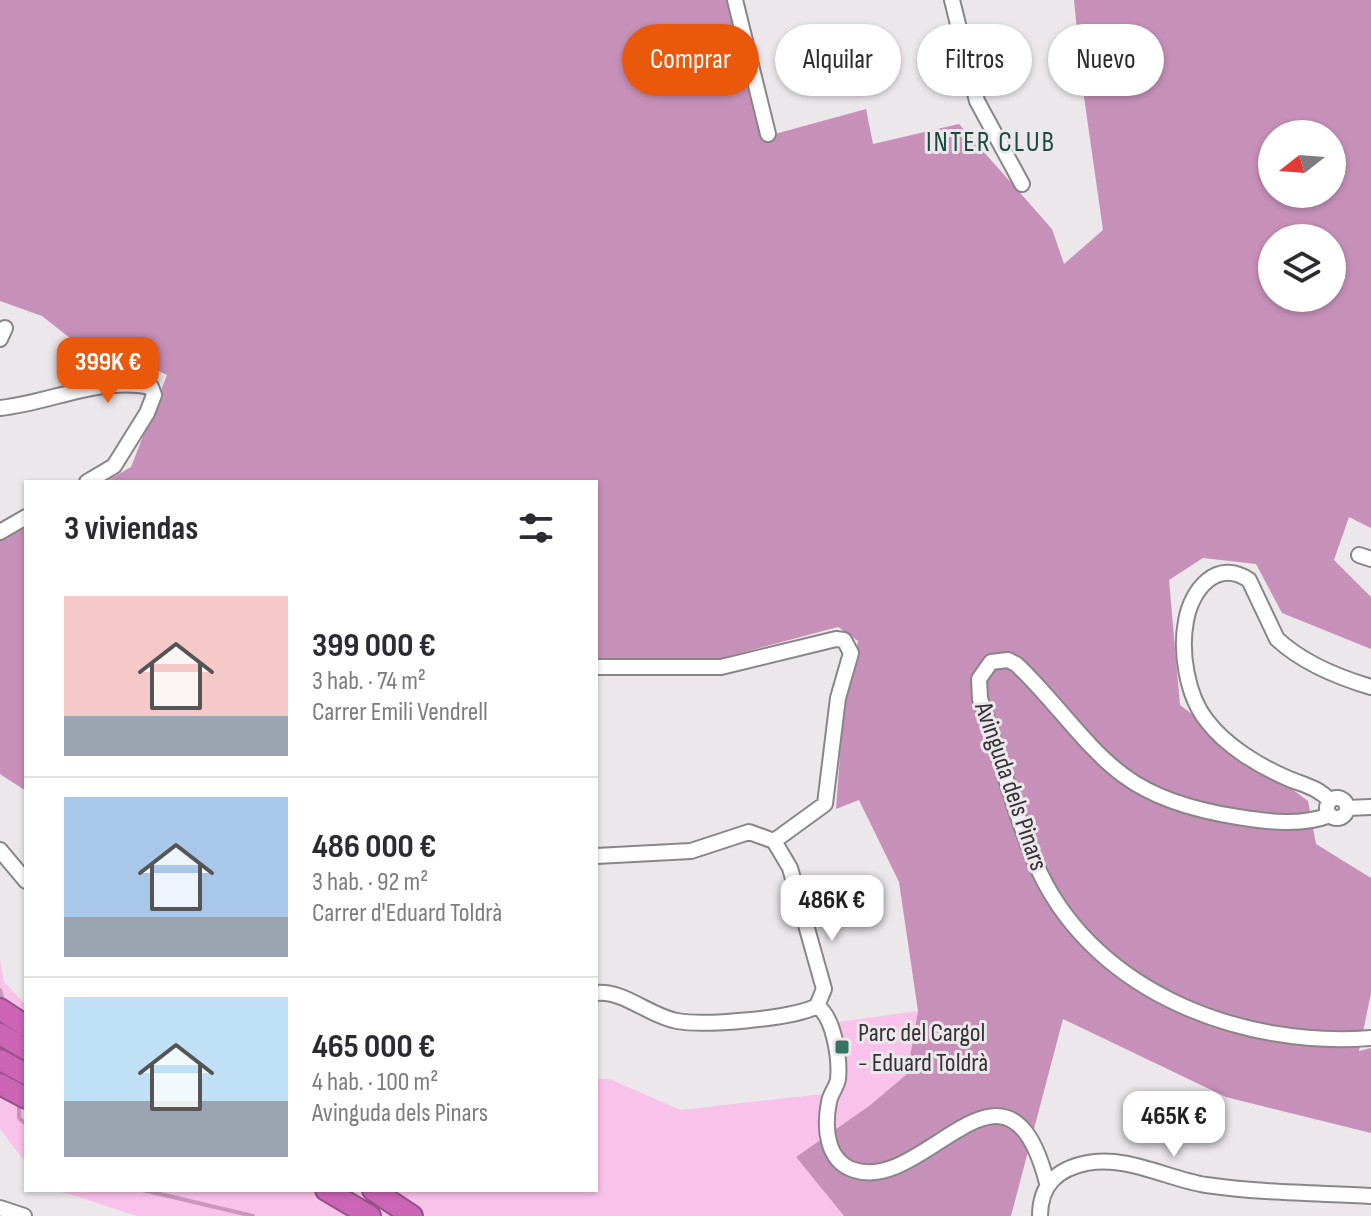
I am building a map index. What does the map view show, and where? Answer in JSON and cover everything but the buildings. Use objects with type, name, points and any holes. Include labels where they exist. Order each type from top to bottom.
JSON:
[{"type":"highway","points":[[0,1009],[24,1025]]},
{"type":"highway","points":[[0,1034],[24,1048]]},
{"type":"highway","points":[[0,1060],[24,1073]]},
{"type":"highway","points":[[0,1084],[24,1097]]},
{"type":"highway","points":[[329,1192],[370,1216]]},
{"type":"highway","points":[[376,1192],[412,1216]]},
{"type":"street","points":[[735,0],[768,134]]},
{"type":"street","points":[[952,0],[977,101],[1022,184]]},
{"type":"street","points":[[0,408],[106,386],[130,383],[151,387],[154,395],[147,413],[114,466],[90,480]]},
{"type":"street","points":[[114,466],[117,480]]},
{"type":"street","points":[[0,532],[24,518]]},
{"type":"street","points":[[1371,687],[1330,673],[1285,646],[1277,639],[1249,580],[1240,574],[1217,574],[1201,586],[1192,601],[1185,622],[1187,671],[1197,705],[1208,723],[1249,758],[1313,787],[1339,818],[1347,808],[1371,807]]},
{"type":"street","points":[[598,667],[721,667],[836,639],[844,640],[851,653],[838,698],[825,804],[774,841]]},
{"type":"street","name":"Avinguda dels Pinars","points":[[1330,808],[1315,821],[1253,820],[1210,813],[1157,795],[1121,774],[1016,664],[1008,660],[991,662],[979,679],[980,699],[1040,873],[1066,914],[1101,951],[1150,989],[1233,1026],[1307,1036],[1371,1038]]},
{"type":"street","points":[[598,856],[691,851],[749,832],[774,841],[790,868],[808,921],[824,989],[817,1006],[796,1015],[686,1021],[651,1012],[617,996],[598,993]]},
{"type":"street","points":[[0,850],[24,879]]},
{"type":"street","points":[[817,1006],[832,1022],[838,1079],[829,1101],[828,1124],[830,1146],[844,1165],[856,1171],[885,1169],[970,1124],[999,1117],[1012,1120],[1033,1139],[1047,1183]]},
{"type":"street","points":[[1040,1216],[1040,1202],[1047,1183],[1072,1167],[1108,1162],[1204,1185],[1371,1196]]},
{"type":"street","points":[[0,1208],[24,1216]]},
{"type":"shaded area","points":[[0,0],[727,0],[733,24],[622,24],[622,96],[753,96],[764,137],[866,109],[873,144],[959,124],[1052,229],[1064,264],[1103,230],[1084,96],[1164,96],[1164,24],[1076,24],[1074,0],[1371,0],[1371,528],[1349,517],[1334,560],[1371,597],[1371,649],[1282,613],[1256,564],[1203,558],[1169,580],[1180,705],[1308,801],[1316,844],[1371,878],[1371,993],[1359,1051],[1371,1048],[1371,1133],[1226,1097],[1063,1019],[1011,1216],[844,1216],[796,1157],[869,1106],[907,1074],[918,1011],[899,882],[859,800],[836,809],[843,715],[858,641],[838,627],[707,662],[598,659],[598,480],[108,480],[131,467],[167,375],[113,349],[75,342],[42,316],[0,301]]},
{"type":"shaded area","points":[[24,528],[24,790],[0,774],[0,541]]},
{"type":"shaded area","points":[[0,960],[4,982],[24,1003],[24,1160],[0,1129]]},
{"type":"shaded area","points":[[918,1011],[907,1074],[869,1106],[796,1157],[844,1216],[137,1216],[62,1192],[598,1192],[598,1079],[610,1079],[680,1110],[823,1094],[847,1079],[838,1022]]},
{"type":"waterway","points":[[0,990],[4,1003]]},
{"type":"waterway","points":[[19,1101],[19,1118],[24,1122]]},
{"type":"waterway","points":[[151,1192],[253,1216]]},
{"type":"place","name":"Parc del Cargol - Eduard Toldrà","points":[[842,1047]]},
{"type":"district","name":"INTER CLUB","points":[[991,141]]}]
